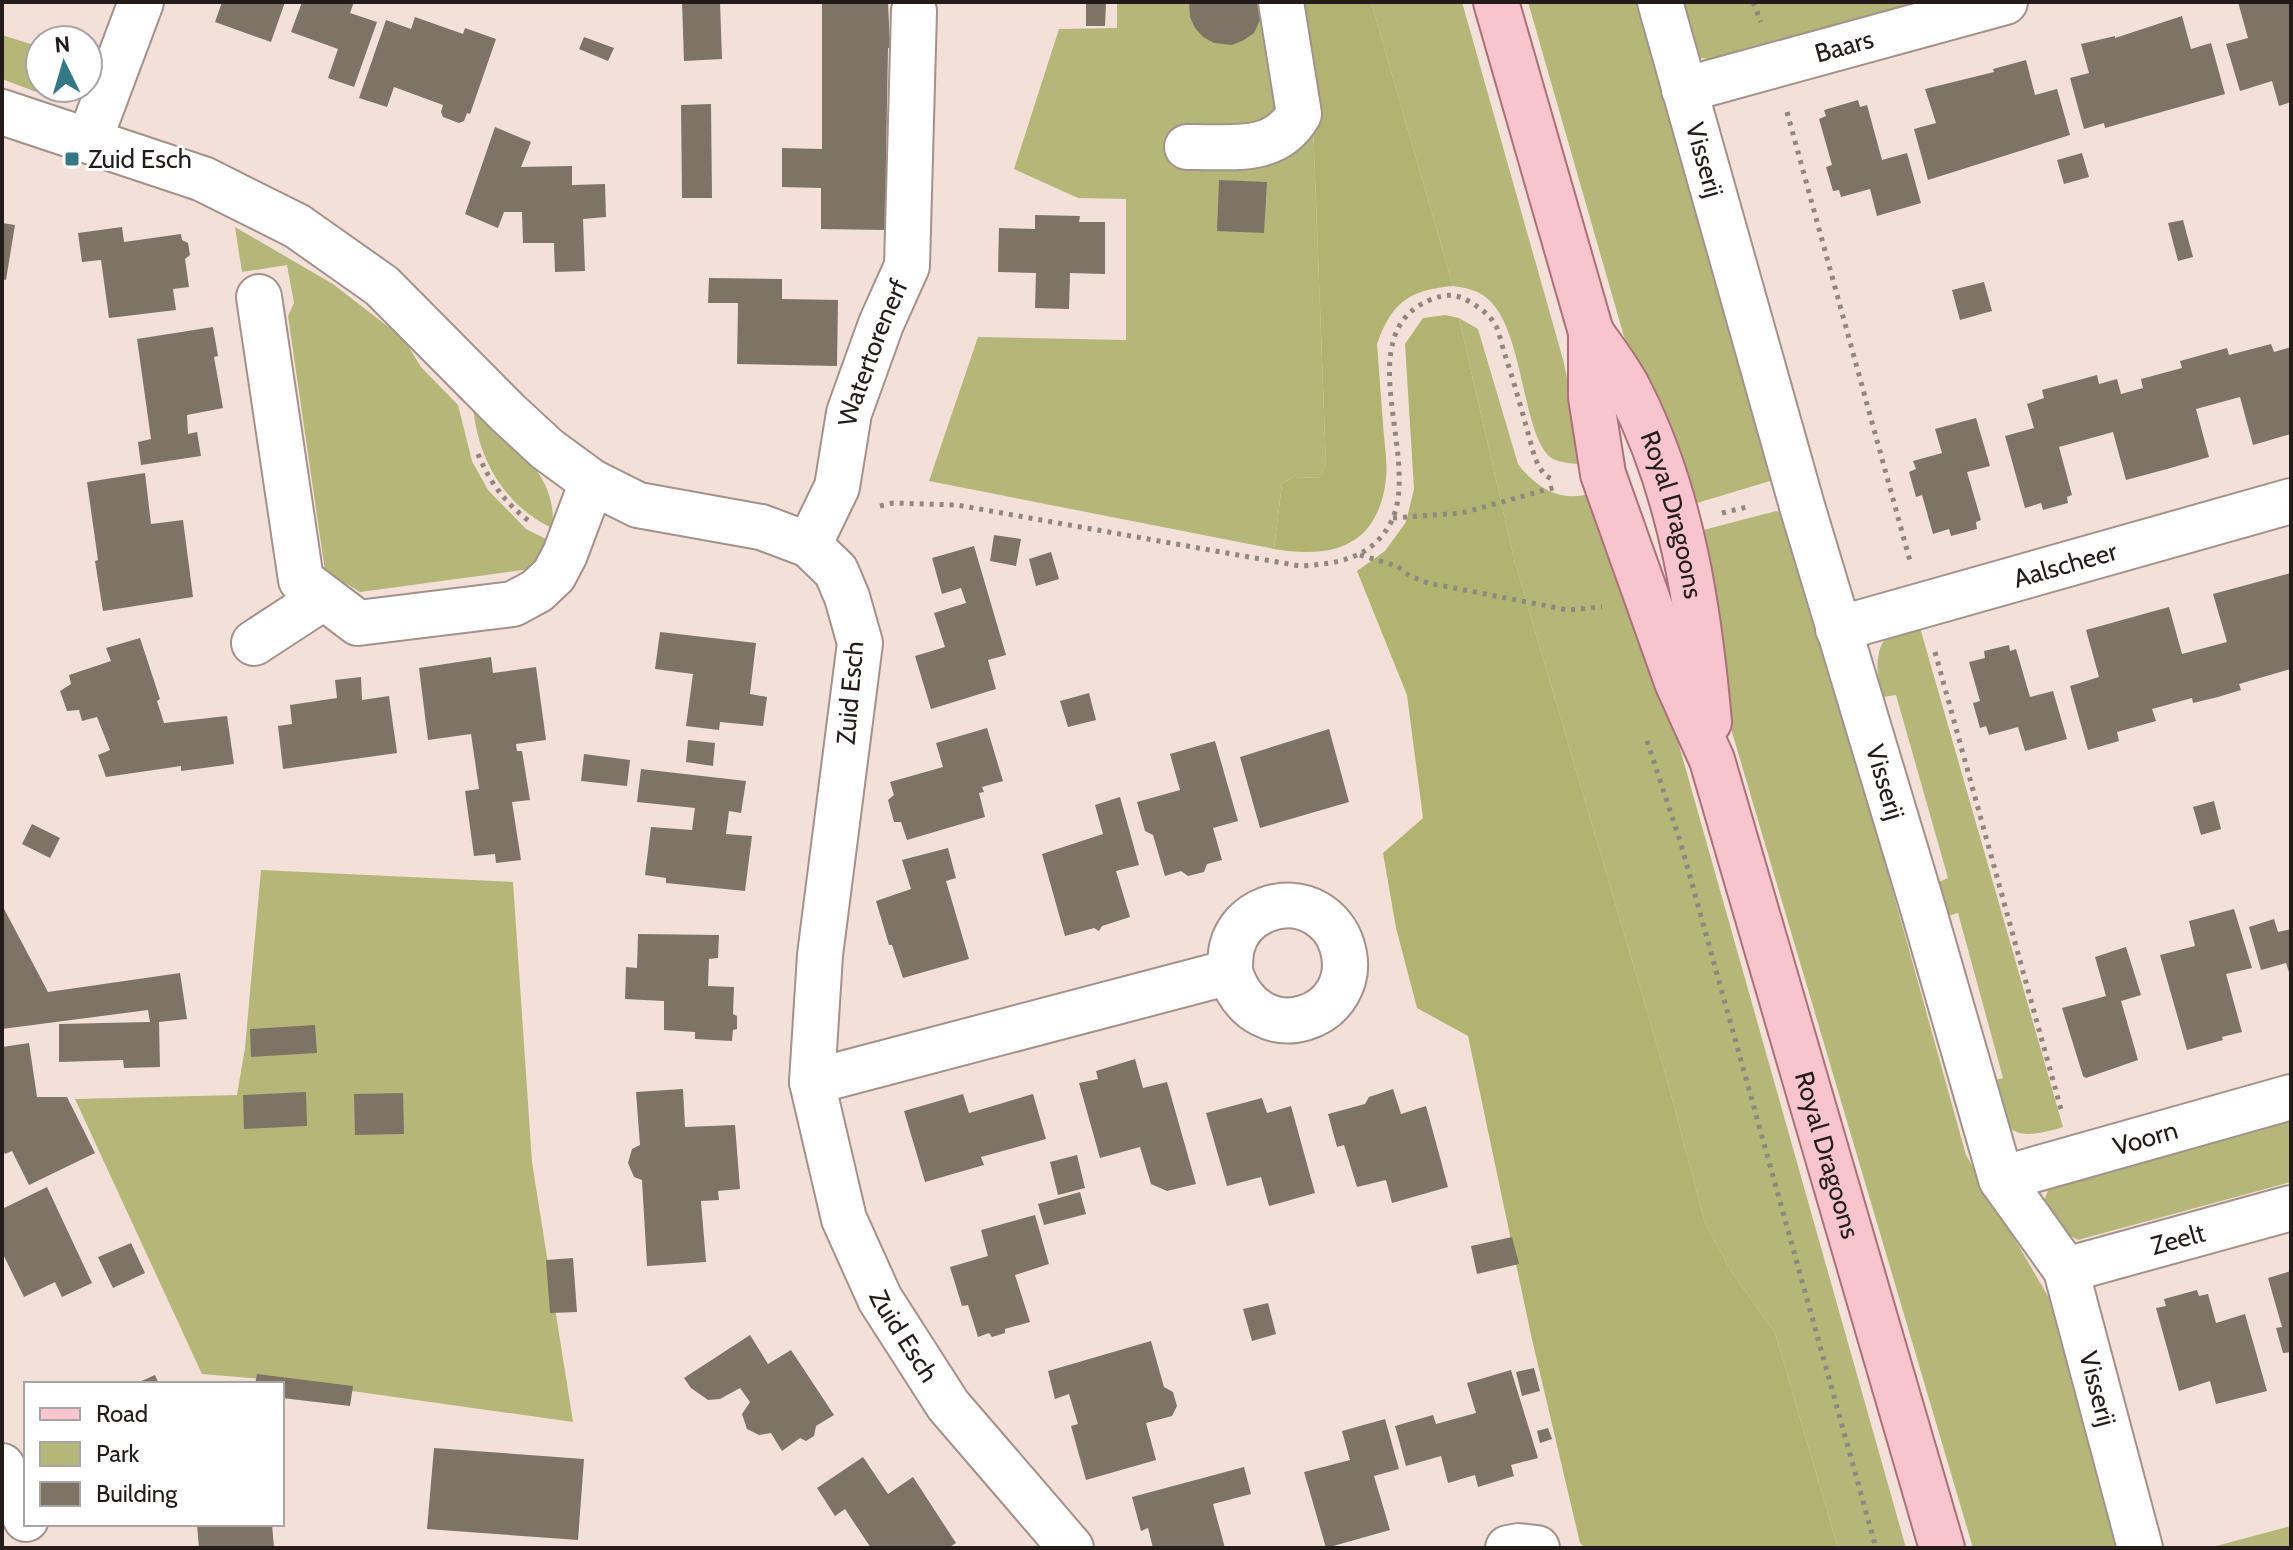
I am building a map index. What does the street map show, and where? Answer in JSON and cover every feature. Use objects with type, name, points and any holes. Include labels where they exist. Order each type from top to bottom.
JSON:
[{"type":"main road","name":"Royal Dragoons","points":[[1496,2],[1591,332],[1588,478],[1712,760],[1942,1548]]},
{"type":"main road","name":"Royal Dragoons","points":[[1591,332],[1630,391],[1655,446],[1679,525],[1705,675],[1712,760]]},
{"type":"street","points":[[89,141],[141,2]]},
{"type":"street","points":[[1187,147],[1261,145],[1276,140],[1290,129],[1299,114],[1281,2]]},
{"type":"street","name":"Visserij","points":[[1660,2],[1798,493],[2001,1179],[2066,1270],[2140,1548]]},
{"type":"street","name":"Baars","points":[[1684,90],[2005,2]]},
{"type":"street","name":"Watertorenerf","points":[[809,545],[837,487],[849,413],[881,324],[907,266],[914,11]]},
{"type":"street","name":"Zuid Esch","points":[[2,112],[203,179],[297,226],[382,286],[507,412],[547,449],[592,482],[638,505],[761,527],[809,545],[836,571],[860,643],[820,955],[812,1082],[844,1219],[880,1299],[948,1405],[1071,1548]]},
{"type":"street","points":[[259,297],[301,580],[358,623],[513,604],[537,591],[554,575],[565,554],[592,482]]},
{"type":"street","name":"Aalscheer","points":[[1838,629],[2291,501]]},
{"type":"street","points":[[254,643],[323,598]]},
{"type":"street","points":[[812,1082],[1230,972]]},
{"type":"street","name":"Voorn","points":[[2001,1179],[2291,1097]]},
{"type":"street","name":"Zeelt","points":[[2066,1270],[2291,1208]]},
{"type":"street","points":[[2,1466],[24,1515]]},
{"type":"street","points":[[29,1526],[39,1548]]},
{"type":"street","points":[[1508,1548],[1537,1548]]},
{"type":"path","points":[[1753,2],[1774,65],[2075,1158]]},
{"type":"path","points":[[872,508],[893,503],[957,505],[1300,566],[1333,564],[1360,555],[1383,535],[1393,518],[1400,485],[1400,458],[1389,391],[1389,358],[1399,326],[1408,314],[1442,295],[1459,295],[1481,308],[1496,326],[1540,469],[1551,479],[1588,478]]},
{"type":"path","points":[[1393,518],[1462,513],[1588,478]]},
{"type":"path","points":[[1679,525],[1798,493]]},
{"type":"path","points":[[1360,555],[1397,566],[1410,576],[1428,583],[1568,610],[1603,607]]},
{"type":"path","points":[[1647,741],[1681,844],[1876,1548]]},
{"type":"green space","points":[[1117,2],[1292,2],[1313,123],[1326,465],[1322,478],[1294,477],[1282,483],[1274,549],[929,481],[978,337],[1126,340],[1126,199],[1078,198],[1014,169],[1059,29],[1117,28]]},
{"type":"green space","points":[[1292,2],[1371,2],[1453,286],[1414,295],[1396,308],[1389,318],[1377,344],[1387,466],[1381,502],[1374,520],[1350,543],[1316,552],[1274,549],[1282,483],[1294,477],[1321,478],[1326,465],[1313,123]]},
{"type":"green space","points":[[1371,2],[1462,2],[1564,363],[1584,464],[1553,459],[1543,448],[1535,431],[1517,359],[1500,314],[1480,293],[1453,286]]},
{"type":"green space","points":[[1528,2],[1648,2],[1774,472],[1770,481],[1687,506],[1633,368]]},
{"type":"green space","points":[[1677,2],[1917,2],[1708,59],[1694,57]]},
{"type":"green space","points":[[2,35],[24,42],[24,87],[2,79]]},
{"type":"green space","points":[[235,227],[333,284],[404,339],[421,367],[458,405],[472,461],[488,490],[526,529],[546,539],[531,569],[360,592],[325,571],[288,316],[294,303],[287,265],[242,272]]},
{"type":"green space","points":[[1445,315],[1459,318],[1515,563],[1666,1076],[1705,1223],[1731,1271],[1775,1333],[1838,1548],[1585,1548],[1580,1543],[1531,1335],[1468,1036],[1417,1008],[1396,928],[1383,853],[1423,818],[1407,695],[1357,571],[1385,551],[1406,522],[1414,489],[1405,344],[1423,318]]},
{"type":"green space","points":[[1459,318],[1478,329],[1518,464],[1550,492],[1570,496],[1592,493],[1662,685],[1906,1548],[1838,1548],[1775,1333],[1731,1271],[1705,1223],[1666,1076],[1515,563]]},
{"type":"green space","points":[[473,407],[515,445],[539,475],[548,491],[552,528],[520,507],[496,478],[481,445]]},
{"type":"green space","points":[[1776,511],[1788,514],[1966,1155],[2049,1298],[2117,1548],[1973,1548],[1716,678],[1696,532]]},
{"type":"green space","points":[[1919,624],[2063,1127],[2030,1134],[2011,1129],[2000,1112],[1989,1082],[2003,1078],[1958,913],[1944,917],[1934,884],[1948,878],[1896,695],[1883,697],[1879,680],[1879,652],[1887,636],[1897,629]]},
{"type":"green space","points":[[261,870],[513,882],[532,1162],[573,1422],[274,1380],[202,1374],[75,1099],[237,1095],[245,1048]]},
{"type":"green space","points":[[2291,1107],[2291,1182],[2078,1240],[2055,1226],[2044,1212],[2047,1194],[2061,1171]]},
{"type":"green space","points":[[2291,1526],[2291,1548],[2209,1548]]},
{"type":"building","points":[[222,2],[285,2],[271,42],[215,22]]},
{"type":"building","points":[[302,2],[354,2],[350,13],[377,22],[354,87],[328,78],[338,49],[291,32]]},
{"type":"building","points":[[682,2],[720,2],[722,59],[684,61]]},
{"type":"building","points":[[822,2],[888,2],[890,46],[896,47],[888,48],[886,163],[889,163],[889,181],[886,180],[886,230],[821,229],[821,188],[782,187],[782,148],[822,149]]},
{"type":"building","points":[[1086,2],[1106,2],[1105,26],[1086,26]]},
{"type":"building","points":[[1189,2],[1263,2],[1262,16],[1254,33],[1244,40],[1232,45],[1214,43],[1195,28]]},
{"type":"building","points":[[2238,2],[2291,2],[2291,102],[2279,106],[2272,81],[2240,91],[2226,44],[2248,38]]},
{"type":"building","points":[[2182,16],[2191,49],[2211,43],[2225,94],[2105,128],[2104,123],[2084,129],[2070,78],[2089,73],[2081,44],[2115,38]]},
{"type":"building","points":[[415,17],[463,34],[465,28],[496,39],[470,114],[467,113],[464,121],[459,123],[443,117],[443,105],[394,87],[387,107],[359,98],[386,20],[411,29]]},
{"type":"building","points":[[584,37],[614,48],[608,61],[579,49]]},
{"type":"building","points":[[2026,60],[2035,95],[2057,89],[2070,135],[1928,180],[1914,129],[1936,123],[1925,89],[1994,72],[1993,69]]},
{"type":"building","points":[[1858,100],[1860,107],[1867,105],[1882,160],[1907,153],[1921,203],[1877,216],[1870,189],[1841,197],[1839,190],[1833,191],[1826,167],[1832,165],[1819,119],[1826,116],[1824,110]]},
{"type":"building","points":[[711,104],[712,198],[682,198],[681,105]]},
{"type":"building","points":[[495,127],[531,142],[521,167],[572,166],[572,185],[605,184],[606,217],[583,219],[585,271],[555,272],[554,243],[523,243],[522,212],[504,212],[498,228],[465,214]]},
{"type":"building","points":[[2082,153],[2089,177],[2064,184],[2057,160]]},
{"type":"building","points":[[1219,180],[1267,182],[1264,233],[1217,231]]},
{"type":"building","points":[[1035,215],[1080,216],[1079,222],[1105,222],[1105,274],[1070,273],[1069,309],[1035,308],[1036,273],[998,272],[999,228],[1035,229]]},
{"type":"building","points":[[2183,220],[2193,257],[2178,261],[2168,223]]},
{"type":"building","points":[[2,223],[15,225],[6,280],[2,279]]},
{"type":"building","points":[[122,227],[124,242],[181,234],[182,240],[188,243],[190,255],[185,259],[189,287],[173,289],[176,310],[109,318],[101,260],[82,262],[78,233]]},
{"type":"building","points":[[709,278],[782,279],[782,299],[838,300],[837,366],[737,364],[738,303],[708,303]]},
{"type":"building","points":[[1984,282],[1992,311],[1960,320],[1952,290]]},
{"type":"building","points":[[213,327],[218,356],[214,357],[223,408],[187,415],[188,434],[197,432],[201,456],[141,465],[138,442],[151,439],[137,339]]},
{"type":"building","points":[[2271,344],[2274,352],[2291,347],[2291,434],[2253,445],[2240,397],[2196,409],[2209,457],[2167,469],[2126,480],[2113,432],[2059,447],[2072,495],[2067,497],[2068,503],[2043,510],[2041,503],[2025,508],[2005,436],[2034,428],[2027,404],[2044,398],[2042,390],[2097,375],[2099,384],[2117,379],[2121,394],[2143,388],[2141,379],[2182,368],[2180,361],[2227,348],[2229,355]]},
{"type":"building","points":[[1976,418],[1990,466],[1967,472],[1981,520],[1976,522],[1977,529],[1951,536],[1949,529],[1933,534],[1922,495],[1916,497],[1909,472],[1916,469],[1913,461],[1942,453],[1935,429]]},
{"type":"building","points":[[145,473],[151,524],[183,520],[193,597],[103,611],[87,482]]},
{"type":"building","points":[[994,535],[1021,539],[1016,566],[990,561]]},
{"type":"building","points":[[974,546],[1006,655],[988,660],[996,689],[931,709],[915,656],[945,647],[934,613],[966,603],[961,588],[942,594],[932,558]]},
{"type":"building","points":[[1051,552],[1059,579],[1036,586],[1029,559]]},
{"type":"building","points":[[2291,573],[2291,669],[2239,684],[2241,690],[2218,697],[2193,703],[2192,698],[2152,709],[2156,721],[2117,732],[2119,741],[2088,750],[2070,686],[2099,677],[2086,630],[2169,607],[2182,654],[2227,642],[2213,594]]},
{"type":"building","points":[[660,632],[756,643],[750,694],[767,697],[763,726],[720,722],[719,730],[686,726],[693,674],[655,669]]},
{"type":"building","points":[[140,638],[160,699],[157,701],[164,723],[227,716],[234,764],[181,771],[181,766],[106,777],[98,755],[110,750],[97,717],[82,721],[79,710],[67,711],[60,691],[71,684],[69,675],[111,661],[106,648]]},
{"type":"building","points":[[2009,645],[2010,651],[2016,649],[2030,697],[2053,691],[2067,739],[2025,751],[2018,727],[1989,735],[1986,726],[1980,728],[1973,703],[1980,701],[1969,662],[1985,658],[1984,651]]},
{"type":"building","points":[[491,657],[493,673],[536,667],[546,740],[516,744],[517,751],[522,751],[530,800],[512,802],[521,860],[496,863],[495,854],[474,856],[465,791],[479,789],[471,734],[428,740],[419,668]]},
{"type":"building","points":[[361,677],[362,700],[389,696],[397,753],[283,769],[278,726],[292,724],[290,705],[337,698],[335,680]]},
{"type":"building","points":[[1089,693],[1096,720],[1068,727],[1060,701]]},
{"type":"building","points":[[987,728],[1003,781],[982,787],[984,792],[979,793],[985,817],[907,840],[901,822],[894,822],[888,800],[894,795],[890,782],[943,767],[936,743]]},
{"type":"building","points":[[1329,729],[1349,802],[1260,828],[1240,757]]},
{"type":"building","points":[[688,740],[715,743],[713,766],[686,762]]},
{"type":"building","points":[[1215,741],[1238,821],[1213,828],[1222,860],[1207,864],[1204,872],[1188,876],[1181,871],[1165,876],[1153,835],[1145,831],[1137,802],[1180,790],[1170,754]]},
{"type":"building","points":[[584,754],[630,760],[627,786],[581,781]]},
{"type":"building","points":[[641,769],[746,781],[741,813],[729,811],[726,834],[752,836],[745,891],[666,883],[666,878],[645,875],[651,827],[692,830],[695,808],[637,802]]},
{"type":"building","points":[[1120,797],[1139,865],[1116,871],[1130,917],[1102,926],[1099,931],[1094,928],[1065,936],[1042,854],[1103,834],[1095,805]]},
{"type":"building","points":[[2214,801],[2221,829],[2201,835],[2193,807]]},
{"type":"building","points":[[32,824],[60,838],[50,858],[22,844]]},
{"type":"building","points":[[948,848],[956,878],[946,881],[969,959],[903,978],[876,901],[911,889],[902,860]]},
{"type":"building","points":[[2,905],[48,992],[180,973],[187,1019],[159,1022],[160,1067],[124,1068],[123,1060],[59,1062],[59,1024],[150,1022],[148,1010],[2,1029]]},
{"type":"building","points":[[2234,909],[2252,968],[2226,974],[2242,1032],[2187,1050],[2160,955],[2195,946],[2189,921]]},
{"type":"building","points":[[2274,919],[2278,932],[2291,929],[2291,978],[2286,963],[2261,970],[2249,927]]},
{"type":"building","points":[[638,934],[719,935],[718,958],[709,959],[708,986],[734,987],[733,1014],[737,1016],[737,1029],[733,1030],[732,1041],[695,1039],[695,1032],[664,1030],[664,1001],[625,999],[626,967],[637,968]]},
{"type":"building","points":[[2126,947],[2141,995],[2121,1001],[2138,1060],[2086,1078],[2062,1008],[2106,996],[2095,957]]},
{"type":"building","points":[[315,1025],[317,1053],[251,1057],[250,1029]]},
{"type":"building","points":[[29,1043],[37,1097],[67,1097],[95,1153],[29,1185],[12,1151],[5,1154],[2,1148],[2,1047]]},
{"type":"building","points":[[1135,1059],[1143,1088],[1167,1082],[1196,1184],[1167,1191],[1151,1184],[1140,1147],[1100,1158],[1079,1083],[1098,1079],[1096,1071]]},
{"type":"building","points":[[683,1089],[685,1127],[735,1125],[740,1189],[718,1191],[719,1200],[701,1201],[706,1262],[647,1266],[642,1180],[634,1177],[628,1163],[632,1149],[640,1145],[636,1092]]},
{"type":"building","points":[[1393,1089],[1401,1114],[1426,1106],[1448,1187],[1392,1203],[1386,1180],[1357,1187],[1344,1145],[1337,1147],[1328,1114],[1365,1104],[1369,1097]]},
{"type":"building","points":[[306,1092],[307,1126],[244,1129],[243,1095]]},
{"type":"building","points":[[403,1093],[404,1134],[355,1135],[354,1094]]},
{"type":"building","points":[[963,1094],[969,1113],[1033,1094],[1046,1139],[981,1157],[984,1165],[925,1182],[904,1111]]},
{"type":"building","points":[[1262,1098],[1267,1113],[1291,1106],[1315,1193],[1269,1206],[1261,1177],[1227,1186],[1206,1113]]},
{"type":"building","points":[[1077,1155],[1085,1188],[1058,1195],[1050,1162]]},
{"type":"building","points":[[47,1187],[92,1283],[62,1297],[55,1282],[24,1297],[2,1252],[2,1209]]},
{"type":"building","points":[[1080,1192],[1086,1214],[1044,1225],[1038,1204]]},
{"type":"building","points":[[1035,1215],[1049,1264],[1015,1275],[1030,1322],[1005,1329],[1005,1333],[992,1337],[989,1333],[978,1337],[968,1305],[962,1306],[950,1267],[988,1256],[981,1230]]},
{"type":"building","points":[[1512,1237],[1519,1264],[1477,1274],[1471,1246]]},
{"type":"building","points":[[131,1243],[145,1273],[113,1288],[98,1257]]},
{"type":"building","points":[[573,1258],[577,1312],[550,1313],[546,1260]]},
{"type":"building","points":[[2291,1271],[2291,1352],[2283,1353],[2276,1328],[2282,1327],[2268,1278]]},
{"type":"building","points":[[2197,1290],[2199,1296],[2208,1294],[2216,1323],[2245,1314],[2267,1391],[2216,1404],[2210,1381],[2179,1391],[2156,1308],[2166,1306],[2164,1299]]},
{"type":"building","points":[[1268,1303],[1276,1334],[1252,1341],[1243,1309]]},
{"type":"building","points":[[750,1335],[768,1364],[791,1350],[834,1415],[816,1426],[814,1436],[806,1441],[800,1438],[782,1451],[771,1433],[759,1435],[747,1429],[742,1414],[750,1402],[740,1388],[720,1399],[708,1400],[691,1388],[684,1378]]},
{"type":"building","points":[[1151,1341],[1164,1387],[1173,1392],[1177,1406],[1172,1416],[1146,1423],[1156,1460],[1086,1480],[1071,1426],[1078,1424],[1069,1394],[1055,1399],[1048,1371]]},
{"type":"building","points":[[1534,1368],[1540,1391],[1522,1396],[1516,1372]]},
{"type":"building","points":[[1511,1370],[1538,1458],[1511,1465],[1514,1476],[1478,1487],[1475,1475],[1448,1483],[1441,1456],[1406,1466],[1395,1426],[1433,1415],[1436,1424],[1476,1413],[1467,1383]]},
{"type":"building","points":[[257,1374],[353,1386],[350,1406],[284,1398],[284,1382],[255,1382]]},
{"type":"building","points":[[155,1375],[158,1382],[139,1382]]},
{"type":"building","points":[[1385,1419],[1399,1469],[1374,1476],[1390,1530],[1326,1548],[1304,1472],[1350,1460],[1342,1431]]},
{"type":"building","points":[[1548,1428],[1552,1439],[1540,1443],[1537,1431]]},
{"type":"building","points":[[434,1448],[584,1459],[578,1540],[427,1529]]},
{"type":"building","points":[[863,1457],[888,1494],[913,1477],[956,1543],[948,1548],[871,1548],[845,1509],[835,1516],[817,1488]]},
{"type":"building","points":[[1244,1467],[1251,1494],[1213,1504],[1225,1548],[1153,1548],[1148,1528],[1141,1531],[1132,1497]]},
{"type":"building","points":[[197,1526],[272,1526],[274,1548],[199,1548]]},
{"type":"place","name":"Zuid Esch","points":[[72,159]]}]
